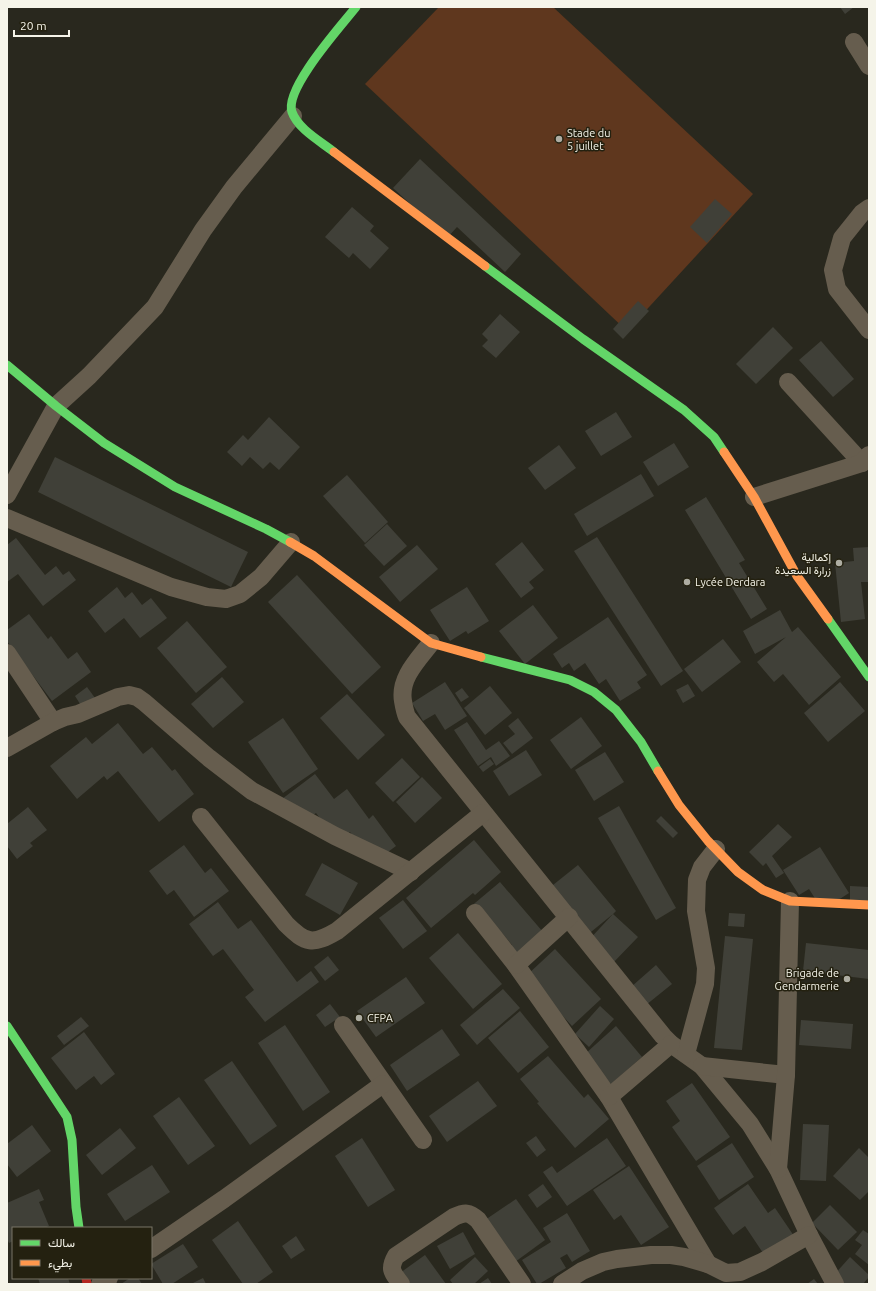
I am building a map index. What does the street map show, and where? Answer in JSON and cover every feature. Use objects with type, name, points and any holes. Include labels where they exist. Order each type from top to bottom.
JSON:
[{"type":"street","points":[[356,7],[304,75],[293,95],[290,106],[293,116],[318,140],[583,339],[684,410],[714,437],[754,497],[798,576],[869,677]]},
{"type":"street","points":[[854,42],[869,66]]},
{"type":"street","points":[[7,494],[56,406],[90,376],[155,307],[203,230],[234,187],[293,116]]},
{"type":"street","points":[[869,208],[862,213],[842,238],[833,270],[837,289],[869,330]]},
{"type":"street","points":[[7,365],[56,406],[104,443],[175,487],[266,529],[314,556],[431,643],[570,680],[594,692],[616,710],[641,742],[679,805],[716,849],[738,872],[763,890],[790,901],[869,905]]},
{"type":"street","points":[[754,497],[865,459],[788,382]]},
{"type":"street","points":[[7,518],[171,586],[207,597],[226,599],[240,594],[261,578],[291,542]]},
{"type":"street","points":[[431,643],[410,670],[403,686],[402,700],[407,717],[671,1044],[702,1066],[750,1124],[778,1169],[809,1235],[835,1284]]},
{"type":"street","points":[[7,653],[53,722]]},
{"type":"street","points":[[7,748],[53,722],[129,695],[144,702],[209,758],[252,791],[335,836],[411,872]]},
{"type":"street","points":[[201,817],[286,924],[296,934],[310,941],[322,940],[337,931],[483,813]]},
{"type":"street","points":[[686,1054],[705,984],[706,968],[696,912],[697,880],[702,867],[716,849]]},
{"type":"street","points":[[778,1169],[786,1075],[790,901]]},
{"type":"street","points":[[476,913],[516,965],[609,1097],[708,1264]]},
{"type":"street","points":[[516,965],[569,917]]},
{"type":"street","points":[[343,1024],[423,1140]]},
{"type":"street","points":[[7,1026],[67,1117],[72,1140],[76,1207],[79,1227]]},
{"type":"street","points":[[609,1097],[671,1044]]},
{"type":"street","points":[[702,1066],[786,1075]]},
{"type":"street","points":[[152,1248],[224,1199],[383,1084]]},
{"type":"street","points":[[401,1284],[391,1270],[396,1256],[454,1216],[462,1213],[471,1214],[478,1220],[522,1284]]},
{"type":"street","points":[[562,1284],[582,1271],[603,1262],[651,1255],[671,1255],[684,1257],[708,1264],[726,1273],[740,1272],[762,1262],[809,1235]]},
{"type":"shaded area","name":"Stade du 5 juillet","points":[[439,7],[553,7],[753,194],[627,331],[365,84]]},
{"type":"building","points":[[840,7],[854,7],[845,14]]},
{"type":"building","points":[[420,159],[521,254],[505,272],[457,227],[447,238],[393,188]]},
{"type":"building","points":[[715,199],[732,214],[707,243],[690,227]]},
{"type":"building","points":[[352,207],[374,226],[370,231],[389,248],[370,269],[353,253],[349,258],[325,237]]},
{"type":"building","points":[[638,301],[649,311],[623,339],[613,329]]},
{"type":"building","points":[[500,314],[520,332],[496,358],[482,346],[488,340],[482,334]]},
{"type":"building","points":[[773,327],[793,348],[756,384],[736,364]]},
{"type":"building","points":[[821,341],[854,379],[833,397],[799,360]]},
{"type":"building","points":[[616,412],[632,437],[601,456],[585,431]]},
{"type":"building","points":[[269,417],[300,447],[279,470],[270,462],[263,469],[250,457],[242,466],[227,452],[243,435],[248,440]]},
{"type":"building","points":[[674,443],[689,467],[658,486],[643,462]]},
{"type":"building","points":[[559,445],[576,468],[545,490],[528,468]]},
{"type":"building","points":[[55,457],[248,552],[231,587],[38,492]]},
{"type":"building","points":[[641,474],[654,496],[587,536],[574,514]]},
{"type":"building","points":[[347,475],[388,522],[365,543],[323,496]]},
{"type":"building","points":[[706,497],[745,560],[739,563],[767,609],[751,619],[685,510]]},
{"type":"building","points":[[387,524],[407,546],[384,566],[364,545]]},
{"type":"building","points":[[597,537],[683,671],[661,686],[574,551]]},
{"type":"building","points":[[16,538],[45,575],[56,566],[63,575],[69,571],[76,580],[43,606],[18,574],[7,582],[7,545]]},
{"type":"building","points":[[522,542],[544,570],[529,582],[534,588],[521,598],[495,564]]},
{"type":"building","points":[[417,545],[438,569],[400,602],[379,577]]},
{"type":"building","points":[[869,547],[869,582],[861,582],[865,619],[841,622],[835,563],[854,561],[853,548]]},
{"type":"building","points":[[297,575],[381,667],[352,694],[268,602]]},
{"type":"building","points":[[117,587],[125,598],[132,592],[142,605],[151,598],[167,618],[140,638],[124,618],[105,633],[88,611]]},
{"type":"building","points":[[467,587],[489,621],[468,634],[466,631],[450,641],[430,610]]},
{"type":"building","points":[[533,605],[558,638],[525,664],[499,631]]},
{"type":"building","points":[[780,610],[792,632],[798,627],[841,677],[809,705],[783,674],[774,682],[757,662],[786,637],[755,654],[743,631]]},
{"type":"building","points":[[29,614],[48,639],[51,636],[68,659],[77,652],[91,672],[52,701],[7,641],[7,630]]},
{"type":"building","points":[[608,617],[647,675],[637,682],[641,688],[620,701],[606,679],[599,684],[585,663],[574,671],[569,663],[562,668],[553,654]]},
{"type":"building","points":[[187,621],[227,667],[196,693],[157,648]]},
{"type":"building","points":[[723,639],[741,662],[702,692],[684,669]]},
{"type":"building","points":[[222,677],[244,702],[213,728],[191,704]]},
{"type":"building","points":[[445,682],[467,716],[445,730],[435,714],[423,721],[412,703]]},
{"type":"building","points":[[840,682],[865,711],[828,742],[804,713]]},
{"type":"building","points":[[688,684],[695,696],[683,703],[676,690]]},
{"type":"building","points":[[490,686],[512,713],[485,735],[464,708]]},
{"type":"building","points":[[87,687],[95,698],[82,707],[75,696]]},
{"type":"building","points":[[462,688],[469,697],[461,702],[455,693]]},
{"type":"building","points":[[347,694],[385,735],[358,760],[320,718]]},
{"type":"building","points":[[581,717],[602,746],[571,769],[550,740]]},
{"type":"building","points":[[283,718],[318,769],[283,793],[248,742]]},
{"type":"building","points":[[518,718],[533,738],[512,754],[503,743],[515,734],[508,726]]},
{"type":"building","points":[[467,722],[486,750],[499,741],[510,756],[496,766],[491,757],[478,766],[454,730]]},
{"type":"building","points":[[118,723],[143,754],[152,747],[172,771],[175,769],[194,794],[159,822],[118,771],[107,780],[104,776],[77,799],[50,766],[86,737],[92,744]]},
{"type":"building","points":[[526,750],[542,775],[509,796],[493,771]]},
{"type":"building","points":[[605,752],[624,782],[594,801],[575,770]]},
{"type":"building","points":[[402,758],[420,777],[393,802],[375,783]]},
{"type":"building","points":[[490,759],[494,764],[483,772],[479,767]]},
{"type":"building","points":[[315,774],[334,799],[347,789],[369,819],[373,815],[396,846],[373,863],[350,832],[337,841],[316,813],[301,824],[282,799]]},
{"type":"building","points":[[422,777],[442,798],[415,823],[396,802]]},
{"type":"building","points":[[619,806],[676,908],[656,920],[598,818]]},
{"type":"building","points":[[28,807],[47,830],[30,843],[33,846],[17,859],[7,846],[7,824]]},
{"type":"building","points":[[661,816],[678,833],[673,838],[656,821]]},
{"type":"building","points":[[778,824],[792,837],[772,856],[784,873],[776,878],[766,863],[763,866],[749,852]]},
{"type":"building","points":[[474,840],[501,872],[475,895],[473,893],[431,928],[406,898]]},
{"type":"building","points":[[184,845],[205,873],[211,868],[229,891],[194,917],[174,890],[167,895],[149,871]]},
{"type":"building","points":[[820,847],[849,893],[832,904],[816,900],[809,889],[799,895],[783,870]]},
{"type":"building","points":[[322,863],[358,883],[340,915],[305,895]]},
{"type":"building","points":[[578,865],[616,911],[586,936],[548,889]]},
{"type":"building","points":[[500,882],[543,932],[509,960],[503,953],[512,945],[502,933],[495,939],[469,908]]},
{"type":"building","points":[[850,886],[869,887],[869,905],[850,905]]},
{"type":"building","points":[[403,900],[427,931],[403,949],[379,918]]},
{"type":"building","points":[[218,902],[238,929],[251,920],[297,982],[311,971],[319,982],[265,1022],[245,997],[254,990],[223,949],[213,956],[189,924]]},
{"type":"building","points":[[729,913],[745,914],[744,927],[728,926]]},
{"type":"building","points":[[613,914],[638,937],[610,966],[586,943]]},
{"type":"building","points":[[458,933],[502,984],[473,1009],[429,958]]},
{"type":"building","points":[[725,936],[753,939],[742,1050],[714,1048]]},
{"type":"building","points":[[806,943],[869,950],[869,979],[803,971]]},
{"type":"building","points":[[555,949],[601,999],[572,1026],[526,976]]},
{"type":"building","points":[[328,956],[339,970],[325,981],[314,967]]},
{"type":"building","points":[[656,965],[672,984],[646,1005],[631,987]]},
{"type":"building","points":[[406,977],[425,1003],[376,1037],[357,1011]]},
{"type":"building","points":[[503,989],[520,1008],[477,1045],[460,1025]]},
{"type":"building","points":[[330,1004],[340,1017],[325,1027],[316,1015]]},
{"type":"building","points":[[600,1006],[614,1019],[589,1047],[575,1034]]},
{"type":"building","points":[[520,1011],[549,1047],[518,1073],[488,1038]]},
{"type":"building","points":[[81,1017],[89,1026],[64,1045],[57,1036]]},
{"type":"building","points":[[801,1020],[853,1024],[851,1049],[799,1045]]},
{"type":"building","points":[[285,1025],[330,1092],[303,1111],[258,1043]]},
{"type":"building","points":[[616,1026],[642,1057],[611,1084],[585,1054]]},
{"type":"building","points":[[442,1029],[460,1055],[407,1091],[390,1065]]},
{"type":"building","points":[[84,1032],[115,1074],[101,1085],[94,1076],[76,1090],[51,1058]]},
{"type":"building","points":[[548,1056],[584,1098],[588,1094],[609,1119],[575,1148],[537,1103],[539,1102],[520,1079]]},
{"type":"building","points":[[232,1061],[277,1126],[250,1145],[204,1080]]},
{"type":"building","points":[[478,1081],[497,1106],[447,1142],[429,1116]]},
{"type":"building","points":[[692,1083],[730,1137],[696,1161],[672,1127],[680,1121],[666,1101]]},
{"type":"building","points":[[179,1097],[215,1146],[188,1165],[153,1116]]},
{"type":"building","points":[[803,1124],[829,1125],[826,1181],[800,1180]]},
{"type":"building","points":[[32,1125],[51,1151],[17,1177],[7,1164],[7,1144]]},
{"type":"building","points":[[120,1128],[136,1148],[102,1175],[86,1155]]},
{"type":"building","points":[[536,1136],[546,1150],[537,1157],[526,1143]]},
{"type":"building","points":[[362,1138],[395,1190],[368,1207],[335,1156]]},
{"type":"building","points":[[607,1138],[626,1166],[567,1206],[543,1172],[552,1166],[557,1173]]},
{"type":"building","points":[[732,1143],[754,1177],[719,1200],[697,1166]]},
{"type":"building","points":[[859,1148],[869,1158],[869,1191],[860,1200],[833,1176]]},
{"type":"building","points":[[152,1165],[170,1192],[125,1221],[107,1194]]},
{"type":"building","points":[[629,1166],[669,1227],[641,1245],[621,1215],[614,1220],[593,1190]]},
{"type":"building","points":[[543,1184],[552,1197],[537,1208],[528,1195]]},
{"type":"building","points":[[748,1184],[768,1213],[775,1208],[794,1236],[765,1256],[745,1226],[733,1235],[714,1208]]},
{"type":"building","points":[[39,1189],[44,1200],[39,1202],[49,1226],[12,1227],[12,1242],[9,1243],[7,1239],[7,1203]]},
{"type":"building","points":[[516,1199],[545,1240],[515,1262],[485,1220]]},
{"type":"building","points":[[830,1205],[857,1232],[838,1250],[812,1223]]},
{"type":"building","points":[[567,1213],[590,1251],[572,1262],[567,1254],[560,1258],[566,1268],[537,1284],[522,1260],[551,1242],[543,1228]]},
{"type":"building","points":[[238,1221],[273,1272],[256,1284],[243,1284],[212,1240]]},
{"type":"building","points":[[863,1230],[869,1234],[869,1265],[855,1254],[862,1245],[855,1240]]},
{"type":"building","points":[[463,1232],[475,1254],[450,1269],[437,1246]]},
{"type":"building","points":[[296,1236],[305,1250],[291,1259],[282,1246]]},
{"type":"building","points":[[183,1244],[198,1267],[172,1284],[163,1284],[152,1263]]},
{"type":"building","points":[[425,1255],[446,1284],[398,1284],[393,1278]]},
{"type":"building","points":[[475,1257],[488,1271],[474,1284],[453,1284],[450,1280]]},
{"type":"building","points":[[850,1257],[869,1275],[863,1284],[843,1284],[834,1275]]},
{"type":"building","points":[[203,1278],[206,1284],[191,1284]]},
{"type":"building","points":[[488,1278],[492,1284],[479,1284]]},
{"type":"building","points":[[38,1279],[68,1279],[70,1284],[40,1284]]},
{"type":"building","points":[[128,1279],[139,1279],[142,1284],[121,1284]]},
{"type":"building","points":[[814,1279],[818,1284],[807,1284]]},
{"type":"traffic: fast","points":[[334,152],[299,124],[292,112],[292,102],[297,89],[315,58],[356,7]]},
{"type":"traffic: fast","points":[[485,266],[583,339],[684,410],[714,437],[724,452]]},
{"type":"traffic: fast","points":[[7,365],[56,406],[104,443],[175,487],[266,529],[290,542]]},
{"type":"traffic: fast","points":[[828,619],[869,677]]},
{"type":"traffic: fast","points":[[481,657],[570,680],[594,692],[616,710],[641,742],[658,771]]},
{"type":"traffic: fast","points":[[7,1026],[67,1117],[72,1140],[76,1207],[79,1227]]},
{"type":"traffic: slow","points":[[334,152],[485,266]]},
{"type":"traffic: slow","points":[[724,452],[754,497],[797,576],[828,619]]},
{"type":"traffic: slow","points":[[290,542],[314,556],[431,643],[481,657]]},
{"type":"traffic: slow","points":[[658,771],[679,805],[708,841],[738,872],[763,890],[790,901],[869,905]]},
{"type":"traffic: jam","points":[[86,1279],[87,1284]]},
{"type":"place","name":"Stade du 5 juillet","points":[[559,139]]},
{"type":"place","name":"إكمالية زرارة السعيدة","points":[[839,563]]},
{"type":"place","name":"Lycée Derdara","points":[[687,582]]},
{"type":"place","name":"Brigade de Gendarmerie","points":[[847,979]]},
{"type":"place","name":"CFPA","points":[[359,1018]]}]
